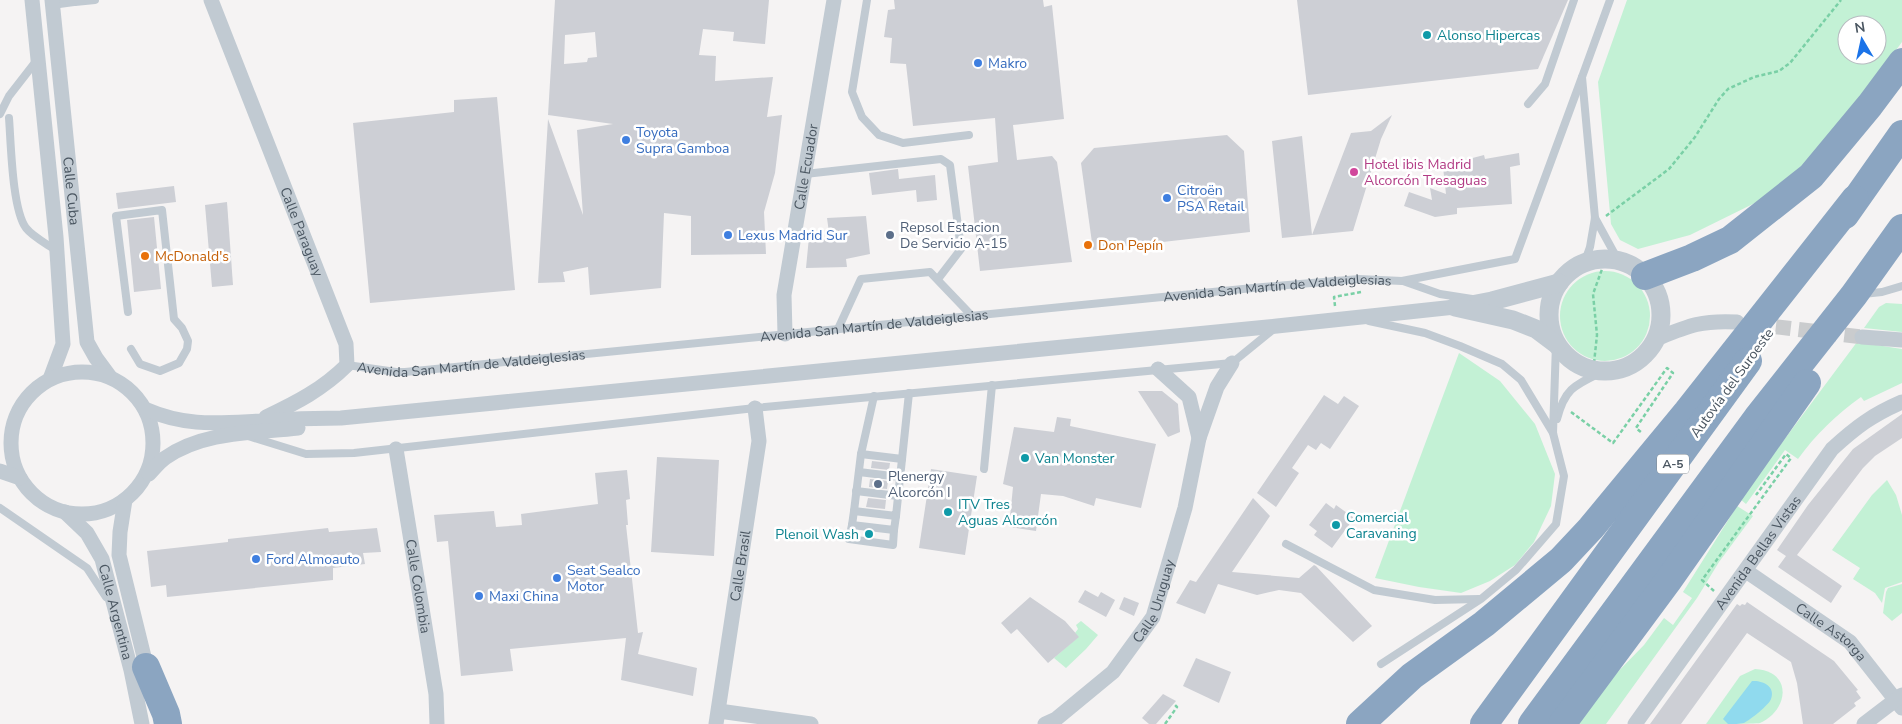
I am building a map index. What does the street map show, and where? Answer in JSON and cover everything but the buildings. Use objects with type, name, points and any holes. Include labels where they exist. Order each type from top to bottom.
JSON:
[{"type":"highway","points":[[1645,276],[1692,258],[1730,240],[1811,176],[1870,105],[1902,62]]},
{"type":"highway","name":"Autovía del Suroeste","points":[[1484,724],[1774,327],[1854,200],[1902,134]]},
{"type":"highway","points":[[1360,724],[1412,676],[1484,624],[1561,560],[1592,528],[1676,419],[1854,200]]},
{"type":"highway","points":[[1532,724],[1757,418],[1854,295],[1902,228]]},
{"type":"highway","points":[[1562,724],[1668,581],[1848,324],[1854,295]]},
{"type":"highway","points":[[146,667],[166,714],[168,724]]},
{"type":"street","name":"Calle Cuba","points":[[32,0],[58,252],[63,344],[50,379]]},
{"type":"street","name":"Calle Paraguay","points":[[211,0],[346,344],[347,365]]},
{"type":"street","name":"Calle Ecuador","points":[[786,334],[784,295],[834,0]]},
{"type":"street","name":"Calle Cuba","points":[[52,3],[87,342],[110,377]]},
{"type":"street","points":[[1455,307],[1513,320],[1536,329],[1556,344],[1568,358],[1584,368],[1597,370],[1624,368],[1643,357],[1656,339],[1661,317],[1657,295],[1645,276],[1626,263],[1612,260],[1584,264],[1571,271],[1559,283],[1551,300],[1549,318],[1556,344]]},
{"type":"street","name":"Avenida San Martín de Valdeiglesias","points":[[1492,302],[1559,283]]},
{"type":"street","points":[[145,410],[163,418],[200,424],[341,418],[1337,320],[1492,302]]},
{"type":"street","points":[[1656,339],[1691,324],[1716,321],[1737,322]]},
{"type":"street","points":[[1862,337],[1902,340]]},
{"type":"street","name":"Calle Uruguay","points":[[1045,724],[1056,719],[1113,672],[1153,617],[1185,508],[1199,438],[1217,387],[1232,363]]},
{"type":"street","points":[[258,421],[296,403],[326,384],[347,365]]},
{"type":"street","name":"Calle Uruguay","points":[[1158,369],[1189,397],[1199,438]]},
{"type":"street","points":[[141,483],[151,459],[153,434],[145,410],[136,396],[124,385],[110,377],[90,372],[70,373],[50,379],[35,389],[22,404],[14,420],[10,440],[12,459],[20,478],[28,490],[39,500],[51,507],[65,512],[84,514],[100,512],[125,500],[141,483],[163,459],[183,447],[210,438],[310,426],[341,418]]},
{"type":"street","name":"Avenida Bellas Vistas","points":[[1635,724],[1832,449],[1856,427],[1882,411],[1902,402]]},
{"type":"street","name":"Calle Brasil","points":[[718,718],[759,441],[755,408]]},
{"type":"street","points":[[0,428],[14,420]]},
{"type":"street","name":"Calle Colombia","points":[[396,449],[436,694],[437,724]]},
{"type":"street","points":[[0,471],[20,478]]},
{"type":"street","name":"Calle Argentina","points":[[125,500],[120,532],[119,555],[146,667],[157,724]]},
{"type":"street","name":"Calle Argentina","points":[[65,512],[87,533],[102,559],[142,724]]},
{"type":"street","name":"Calle Astorga","points":[[1746,571],[1850,642],[1900,701]]},
{"type":"street","points":[[1864,724],[1900,701]]},
{"type":"street","points":[[718,718],[811,724]]},
{"type":"lane","points":[[52,3],[95,0]]},
{"type":"lane","points":[[866,0],[852,92],[862,117],[879,135],[903,143],[970,135]]},
{"type":"lane","points":[[1528,104],[1545,84],[1574,0]]},
{"type":"lane","points":[[1584,264],[1590,247],[1595,218],[1582,77],[1610,0]]},
{"type":"lane","points":[[0,114],[9,96],[38,58]]},
{"type":"lane","name":"Avenida San Martín de Valdeiglesias","points":[[347,365],[405,372],[1359,279],[1402,281],[1515,259],[1582,77]]},
{"type":"lane","points":[[9,118],[17,201],[21,218],[26,228],[58,252]]},
{"type":"lane","points":[[805,174],[941,159],[950,165],[961,249],[938,279]]},
{"type":"lane","points":[[128,312],[116,216],[162,210],[174,320],[182,328],[188,341],[184,355],[179,363],[160,371],[140,364],[131,349]]},
{"type":"lane","points":[[1595,218],[1612,260]]},
{"type":"lane","points":[[838,329],[861,279],[930,272],[973,317]]},
{"type":"lane","name":"Avenida San Martín de Valdeiglesias","points":[[1402,281],[1440,294],[1492,302]]},
{"type":"lane","points":[[1854,295],[1882,292],[1902,286]]},
{"type":"lane","points":[[1354,318],[1425,333],[1502,364],[1521,380],[1553,433]]},
{"type":"lane","points":[[242,434],[306,454],[354,453],[755,408],[1232,363],[1277,326]]},
{"type":"lane","points":[[1381,664],[1481,599],[1516,570],[1556,524],[1564,476],[1553,433],[1556,344]]},
{"type":"lane","points":[[1553,433],[1561,404],[1569,391],[1597,370]]},
{"type":"lane","points":[[984,469],[992,385]]},
{"type":"lane","points":[[874,396],[861,454],[849,539],[893,545],[909,393]]},
{"type":"lane","points":[[861,454],[902,459]]},
{"type":"lane","points":[[859,472],[900,477]]},
{"type":"lane","points":[[856,491],[898,496]]},
{"type":"lane","points":[[0,508],[87,568],[102,589],[117,616]]},
{"type":"lane","points":[[854,511],[896,516]]},
{"type":"lane","points":[[852,525],[894,530]]},
{"type":"lane","points":[[1561,560],[1581,526]]},
{"type":"lane","points":[[1286,544],[1374,590],[1435,600],[1481,599]]},
{"type":"path","points":[[1595,218],[1605,217],[1669,169],[1695,137],[1719,99],[1728,89],[1754,77],[1779,71],[1790,62],[1841,0]]},
{"type":"path","points":[[1597,370],[1598,335],[1592,294],[1612,260]]},
{"type":"path","points":[[1337,320],[1334,297],[1361,292],[1359,279]]},
{"type":"path","points":[[1561,404],[1614,443]]},
{"type":"path","points":[[1702,580],[1732,538]]},
{"type":"path","points":[[1165,724],[1177,706],[1174,704]]},
{"type":"green space","points":[[1627,0],[1902,0],[1902,42],[1887,62],[1887,15],[1837,15],[1837,65],[1885,65],[1865,92],[1803,165],[1759,201],[1690,235],[1638,249],[1620,240],[1611,224],[1598,82]]},
{"type":"green space","points":[[1605,271],[1622,274],[1637,284],[1647,299],[1650,316],[1647,333],[1637,348],[1622,358],[1605,361],[1588,358],[1573,348],[1563,333],[1560,316],[1563,299],[1573,284],[1588,274]]},
{"type":"green space","points":[[1886,303],[1902,304],[1902,332],[1864,328],[1879,307]]},
{"type":"green space","points":[[1857,342],[1902,349],[1902,383],[1864,401],[1861,397],[1827,425],[1798,459],[1785,450],[1746,504],[1740,499]]},
{"type":"green space","points":[[1459,353],[1500,381],[1535,424],[1555,474],[1551,506],[1534,542],[1515,565],[1490,581],[1461,593],[1375,578]]},
{"type":"green space","points":[[1887,480],[1896,495],[1902,515],[1902,582],[1885,588],[1882,603],[1875,593],[1853,579],[1860,568],[1832,550],[1872,495]]},
{"type":"green space","points":[[1737,506],[1753,516],[1719,562],[1697,598],[1606,724],[1572,724],[1606,684],[1644,645],[1664,618],[1673,625],[1692,598],[1683,592]]},
{"type":"green space","points":[[1902,584],[1902,613],[1892,621],[1883,613],[1886,592],[1888,588]]},
{"type":"green space","points":[[1081,621],[1098,635],[1066,668],[1054,658],[1078,637],[1075,633],[1078,629],[1076,625]]},
{"type":"green space","points":[[1755,669],[1767,671],[1776,676],[1781,684],[1783,692],[1781,701],[1770,717],[1760,723],[1706,724],[1740,676]]},
{"type":"water","points":[[1752,681],[1764,683],[1770,687],[1772,694],[1770,702],[1744,723],[1728,724],[1723,719]]},
{"type":"tunnel","points":[[1753,324],[1862,337]]},
{"type":"place","name":"Alonso Hipercas","points":[[1427,35]]},
{"type":"place","name":"Makro","points":[[978,63]]},
{"type":"place","name":"Toyota Supra Gamboa","points":[[626,140]]},
{"type":"place","name":"Hotel ibis Madrid Alcorcón Tresaguas","points":[[1354,172]]},
{"type":"place","name":"Citroën PSA Retail","points":[[1167,198]]},
{"type":"place","name":"Lexus Madrid Sur","points":[[728,235]]},
{"type":"place","name":"Repsol Estacion De Servicio A-15","points":[[890,235]]},
{"type":"place","name":"Don Pepín","points":[[1088,245]]},
{"type":"place","name":"McDonald's","points":[[145,256]]},
{"type":"place","name":"Van Monster","points":[[1025,458]]},
{"type":"place","name":"Plenergy Alcorcón I","points":[[878,484]]},
{"type":"place","name":"ITV Tres Aguas Alcorcón","points":[[948,512]]},
{"type":"place","name":"Comercial Caravaning","points":[[1336,525]]},
{"type":"place","name":"Plenoil Wash","points":[[869,534]]},
{"type":"place","name":"Ford Almoauto","points":[[256,559]]},
{"type":"place","name":"Seat Sealco Motor","points":[[557,578]]},
{"type":"place","name":"Maxi China","points":[[479,596]]}]
